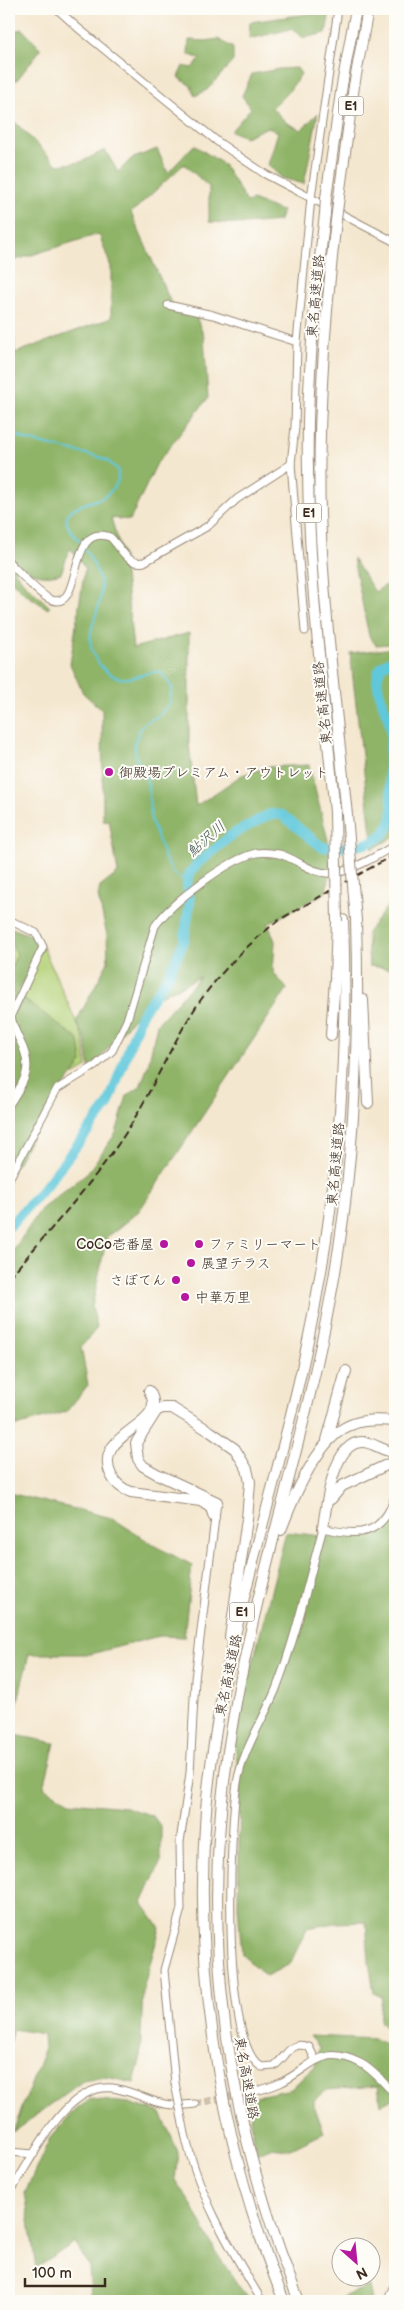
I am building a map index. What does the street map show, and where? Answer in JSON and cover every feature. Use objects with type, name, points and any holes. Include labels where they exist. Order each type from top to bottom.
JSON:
[{"type":"highway","name":"東名高速道路","points":[[284,2301],[260,2238],[230,2137],[209,2010],[204,1932],[204,1844],[207,1806],[223,1690],[305,1354],[327,1236],[336,1174],[343,1073],[345,995],[335,812],[310,559],[308,468],[312,339],[326,198],[342,86],[356,9]]},
{"type":"highway","name":"東名高速道路","points":[[300,2301],[262,2201],[244,2134],[226,2037],[218,1949],[218,1861],[226,1765],[244,1663],[322,1338],[343,1225],[348,1183],[356,1061],[356,920],[329,640],[320,504],[324,341],[338,204],[354,86],[368,9]]},
{"type":"highway","points":[[330,1035],[340,920]]},
{"type":"highway","points":[[356,939],[364,1007],[368,1103]]},
{"type":"highway","points":[[261,1589],[292,1504],[323,1448],[338,1409],[346,1371]]},
{"type":"highway","points":[[149,1391],[153,1400],[151,1410],[142,1422],[120,1437],[112,1446],[108,1457],[110,1474],[120,1487],[131,1492],[201,1501],[211,1508],[214,1517]]},
{"type":"highway","points":[[217,1502],[157,1474],[143,1466],[138,1459],[136,1442],[157,1410],[168,1407],[177,1410],[229,1444],[243,1459],[249,1475],[245,1528],[223,1690]]},
{"type":"highway","points":[[323,1448],[335,1434],[352,1424],[365,1421],[395,1421]]},
{"type":"highway","points":[[322,1528],[336,1468],[344,1450],[355,1443],[364,1442],[395,1452]]},
{"type":"highway","points":[[322,1528],[330,1500],[339,1489],[395,1461]]},
{"type":"main road","points":[[388,2301],[395,2286]]},
{"type":"street","points":[[57,9],[100,47],[218,142],[265,174],[395,242]]},
{"type":"street","points":[[305,631],[291,464],[295,427],[297,342],[311,198],[338,9]]},
{"type":"street","points":[[168,306],[213,315],[297,342]]},
{"type":"street","points":[[9,562],[49,599],[57,601],[67,598],[78,561],[94,538],[106,536],[115,542],[128,559],[135,562],[144,562],[208,526],[237,499],[291,464]]},
{"type":"street","points":[[9,1178],[57,1088],[95,1066],[112,1051],[130,1012],[155,926],[162,915],[178,900],[209,878],[244,858],[258,853],[282,855],[324,874],[336,873],[379,855],[395,845]]},
{"type":"street","points":[[9,920],[36,933],[43,946],[11,1015],[12,1023],[28,1057],[27,1070],[20,1088],[9,1105]]},
{"type":"street","points":[[316,2059],[309,2047],[301,2044],[294,2046],[274,2066],[262,2067],[250,2059],[247,2050],[235,1996],[231,1870],[237,1783],[243,1761],[284,1666],[301,1611],[322,1528],[343,1533],[365,1532],[383,1521],[389,1513],[395,1496]]},
{"type":"street","points":[[217,1502],[195,1679],[190,1772],[180,1842],[181,1909],[164,1970],[175,2083],[192,2163],[212,2214],[262,2301]]},
{"type":"street","points":[[246,2093],[280,2083],[316,2059],[341,2056],[362,2064],[395,2094]]},
{"type":"street","points":[[9,2194],[64,2110],[76,2099],[96,2088],[126,2091],[166,2106],[195,2104]]},
{"type":"street","points":[[9,2152],[34,2154]]},
{"type":"green space","points":[[330,11],[326,33],[304,38],[291,29],[249,39],[250,22]]},
{"type":"green space","points":[[22,29],[41,49],[17,80],[10,82],[9,33]]},
{"type":"green space","points":[[218,39],[233,48],[233,61],[207,90],[195,96],[191,86],[178,77],[183,66],[192,68],[200,59],[188,54],[189,40],[206,41]]},
{"type":"green space","points":[[297,68],[301,74],[289,91],[272,108],[287,123],[301,130],[318,113],[304,184],[282,178],[268,165],[278,132],[268,127],[245,137],[231,131],[251,108],[242,96],[252,74]]},
{"type":"green space","points":[[9,116],[58,165],[81,162],[105,150],[118,172],[131,159],[157,149],[168,173],[194,145],[223,164],[247,202],[252,200],[282,211],[279,221],[245,224],[209,222],[209,187],[184,164],[131,213],[172,305],[196,316],[204,337],[208,398],[157,463],[130,520],[111,518],[123,557],[133,648],[189,633],[189,744],[196,806],[242,775],[268,767],[309,765],[332,856],[326,892],[268,924],[275,941],[273,972],[287,989],[139,1211],[107,1237],[92,1306],[97,1328],[81,1347],[88,1385],[66,1412],[9,1428],[9,1257],[41,1209],[88,1172],[116,1133],[127,1096],[140,1087],[148,1066],[157,1024],[200,977],[147,1002],[90,1070],[85,1039],[76,1022],[108,962],[107,935],[98,896],[100,887],[118,873],[109,820],[103,821],[102,710],[83,693],[70,664],[85,568],[70,548],[61,573],[40,575],[20,566],[15,571],[23,582],[50,607],[48,609],[24,593],[9,578]],"holes":[[[99,234],[111,267],[111,318],[15,353],[9,262]]]},
{"type":"green space","points":[[353,558],[375,592],[395,579],[395,639],[390,644],[376,645],[369,636]]},
{"type":"green space","points":[[395,648],[395,836],[373,849],[350,653]]},
{"type":"green space","points":[[395,896],[395,969],[369,966],[367,933]]},
{"type":"green space","points":[[9,927],[35,937],[43,947],[16,993],[79,1040],[82,1062],[45,1113],[9,1178],[9,973],[17,954],[9,938]]},
{"type":"green space","points":[[9,933],[43,947],[83,1037],[87,1067],[58,1084],[9,1178]]},
{"type":"green space","points":[[9,1493],[112,1518],[157,1547],[192,1565],[184,1637],[159,1636],[91,1654],[29,1654],[10,1734],[55,1743],[44,1787],[69,1802],[126,1807],[153,1816],[161,1827],[161,1861],[142,1903],[160,1928],[143,1989],[140,2060],[134,2083],[105,2077],[83,2081],[13,2132],[44,2050],[43,2034],[13,2029],[9,2044]]},
{"type":"green space","points":[[395,1513],[395,2033],[384,2026],[380,2019],[382,1997],[374,1992],[366,1922],[335,1923],[307,1928],[290,1964],[266,1976],[242,1955],[238,1907],[240,1789],[235,1743],[240,1713],[286,1532],[340,1538],[373,1534]]},
{"type":"green space","points":[[310,2036],[375,2039],[395,2049],[395,2098],[381,2105],[378,2086],[326,2090],[314,2100],[324,2133],[289,2150],[270,2148],[256,2154],[248,2098],[291,2089],[315,2066],[319,2047]]},
{"type":"green space","points":[[90,2099],[129,2103],[161,2113],[178,2152],[175,2180],[193,2207],[215,2251],[249,2301],[86,2301],[91,2295],[89,2267],[75,2242],[36,2268],[25,2193],[50,2138],[71,2114]]},
{"type":"green space","points":[[364,2288],[369,2288],[372,2301],[333,2301]]},
{"type":"waterway","points":[[9,431],[26,440],[99,457],[108,461],[118,470],[118,481],[109,493],[102,498],[77,507],[68,514],[66,520],[68,526],[82,544]]},
{"type":"waterway","points":[[85,549],[93,562],[101,588],[98,608],[90,636],[93,655],[100,665],[114,676],[125,679],[161,672],[172,687],[170,702],[161,714],[142,725],[134,744],[137,760],[147,777],[151,820],[166,861],[174,874],[187,882]]},
{"type":"waterway","name":"鮎沢川","points":[[9,1227],[44,1188],[108,1105],[141,1015],[167,978],[184,941],[190,902],[187,884],[188,876],[196,865],[233,834],[270,814],[282,815],[322,847],[364,844],[374,841],[389,827],[392,816],[389,775],[391,734],[377,677],[385,664],[395,660]]},
{"type":"tunnel","points":[[195,2104],[241,2094]]},
{"type":"railway","points":[[9,1278],[79,1195],[119,1143],[189,1018],[208,990],[227,968],[257,938],[279,920],[395,854]]},
{"type":"place","name":"御殿場プレミアム・アウトレット","points":[[109,772]]},
{"type":"place","name":"CoCo壱番屋","points":[[164,1244]]},
{"type":"place","name":"ファミリーマート","points":[[199,1244]]},
{"type":"place","name":"展望テラス","points":[[191,1263]]},
{"type":"place","name":"さぼてん","points":[[176,1280]]},
{"type":"place","name":"中華万里","points":[[185,1297]]}]
